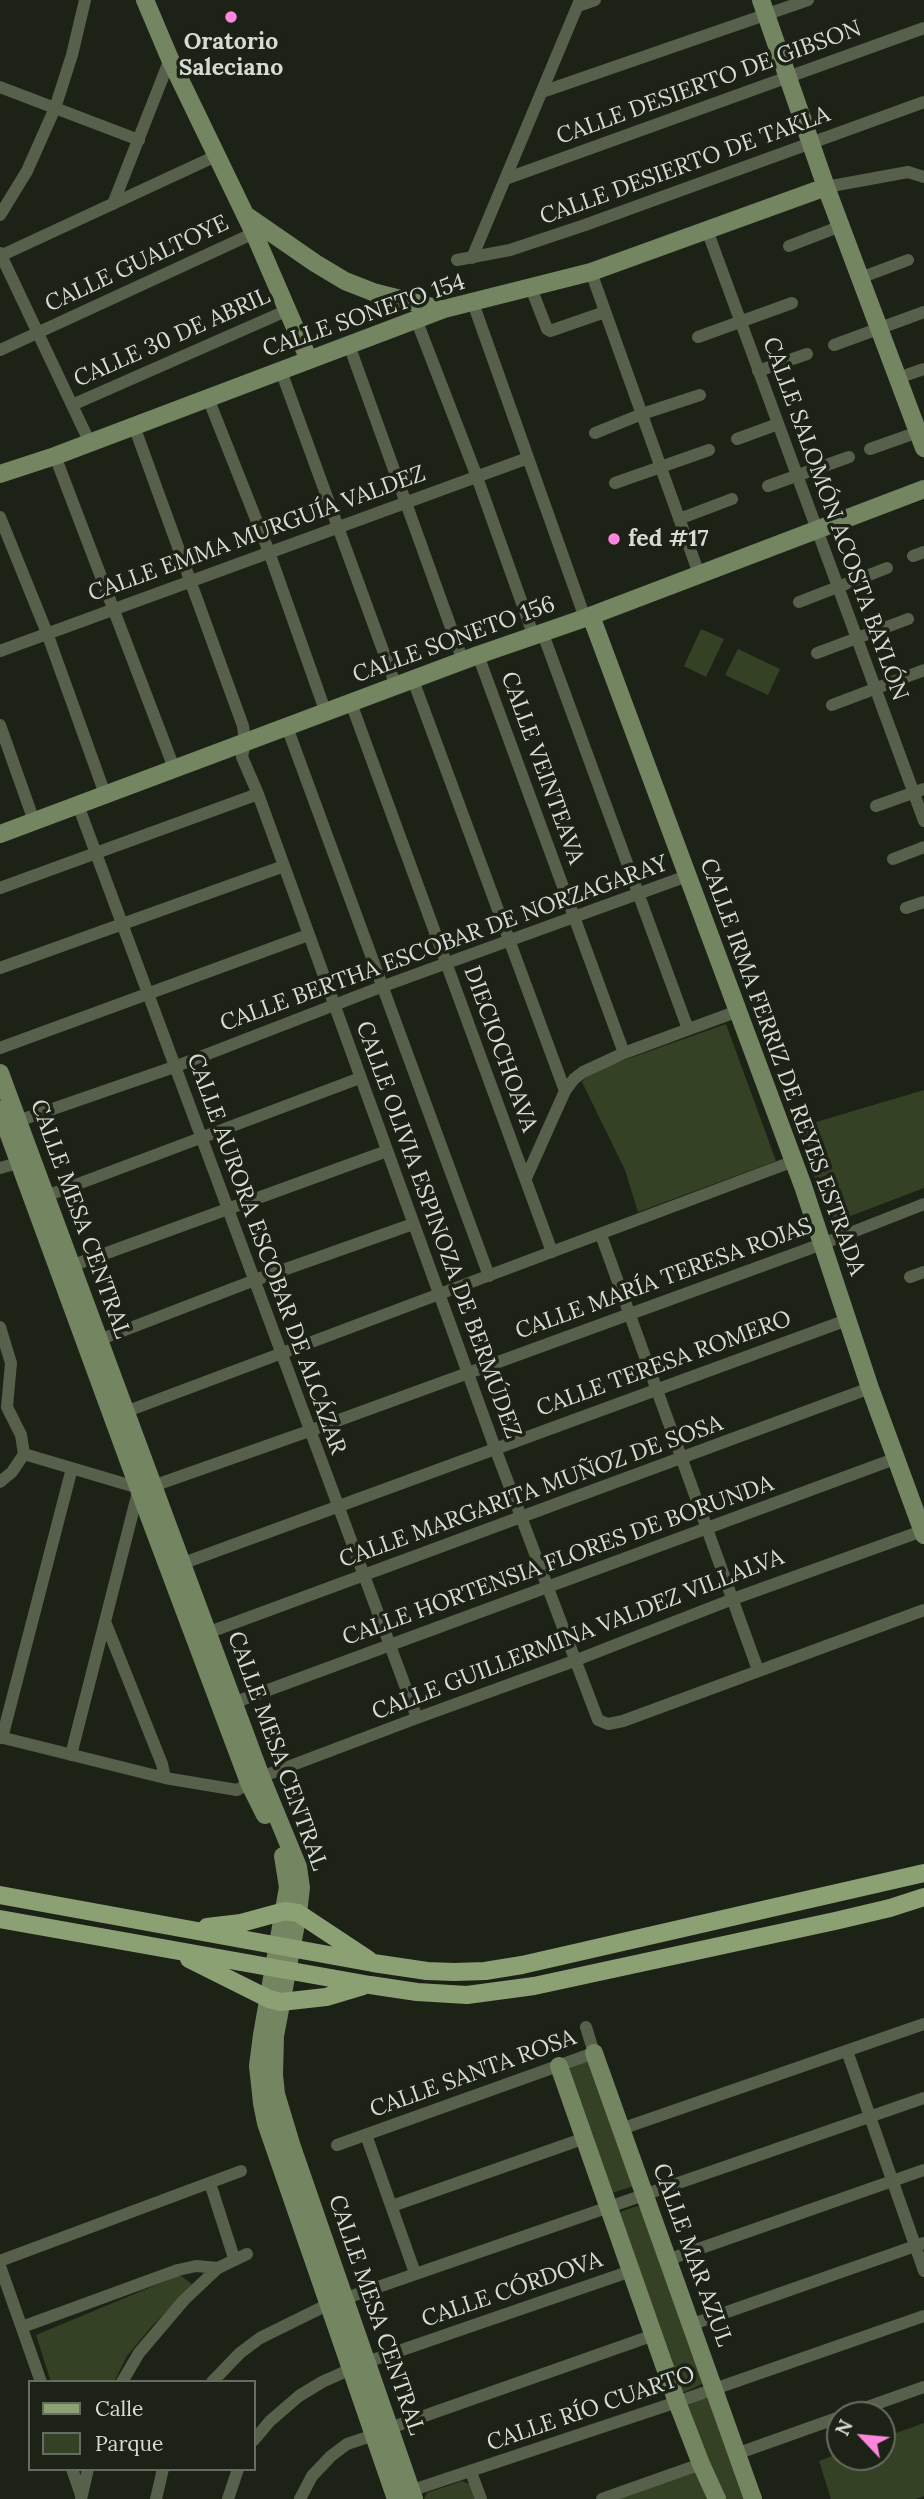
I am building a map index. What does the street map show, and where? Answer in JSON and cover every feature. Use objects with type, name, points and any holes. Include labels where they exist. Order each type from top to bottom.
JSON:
[{"type":"main road","points":[[0,1895],[373,1963],[454,1972],[485,1971],[522,1965],[924,1873]]},
{"type":"main road","points":[[0,1919],[281,1970],[442,1994],[497,1992],[835,1921],[924,1897]]},
{"type":"main road","points":[[175,1928],[224,1927],[291,1912],[373,1963]]},
{"type":"main road","points":[[170,1951],[275,2000],[326,1997],[370,1985]]},
{"type":"street","points":[[0,215],[27,171],[55,108],[72,55],[85,0]]},
{"type":"street","points":[[145,0],[170,59],[254,233],[309,360]]},
{"type":"street","points":[[472,258],[508,178],[579,3],[595,0]]},
{"type":"street","points":[[542,92],[764,7],[808,0]]},
{"type":"street","points":[[764,7],[826,187],[922,436],[870,449]]},
{"type":"street","name":"CALLE DESIERTO DE GIBSON","points":[[508,178],[787,75],[924,28]]},
{"type":"street","points":[[113,204],[170,59]]},
{"type":"street","points":[[0,87],[139,140]]},
{"type":"street","name":"CALLE DESIERTO DE TAKLA","points":[[457,260],[510,250],[585,225],[924,102]]},
{"type":"street","points":[[90,443],[0,255],[218,155]]},
{"type":"street","points":[[826,187],[908,172],[924,177]]},
{"type":"street","name":"CALLE SONETO 154","points":[[0,474],[90,443],[443,309],[591,272],[826,187]]},
{"type":"street","points":[[246,216],[345,281],[373,292],[443,309]]},
{"type":"street","points":[[789,246],[841,226]]},
{"type":"street","name":"CALLE SALOMÓN ACOSTA BAYLÓN","points":[[707,230],[875,688],[919,791],[924,821]]},
{"type":"street","name":"CALLE GUALTOYE","points":[[0,351],[254,233]]},
{"type":"street","points":[[860,278],[908,260]]},
{"type":"street","points":[[591,272],[699,575]]},
{"type":"street","points":[[531,288],[550,331],[605,312]]},
{"type":"street","points":[[473,303],[588,617]]},
{"type":"street","points":[[698,337],[792,303]]},
{"type":"street","name":"CALLE 30 DE ABRIL","points":[[72,405],[288,310]]},
{"type":"street","points":[[834,345],[924,312]]},
{"type":"street","points":[[416,319],[688,1029]]},
{"type":"street","name":"CALLE VEINTEAVA","points":[[349,345],[407,502],[575,918],[625,1053]]},
{"type":"street","points":[[758,371],[807,354]]},
{"type":"street","points":[[898,379],[924,369]]},
{"type":"street","points":[[281,371],[338,527],[510,941],[565,1091]]},
{"type":"street","points":[[595,433],[700,395]]},
{"type":"street","points":[[208,398],[269,551],[326,713]]},
{"type":"street","points":[[737,439],[778,424]]},
{"type":"street","name":"CALLE OLIVIA ESPINOZA DE BERMÚDEZ","points":[[134,426],[243,726],[245,742],[242,757],[258,794],[495,1448],[598,1720],[608,1724],[623,1721],[924,1610]]},
{"type":"street","points":[[615,483],[709,450]]},
{"type":"street","points":[[55,456],[174,768]]},
{"type":"street","points":[[768,486],[849,457]]},
{"type":"street","name":"CALLE EMMA MURGUÍA VALDEZ","points":[[0,651],[528,458]]},
{"type":"street","name":"CALLE SONETO 156","points":[[0,834],[588,617],[924,489]]},
{"type":"street","points":[[679,519],[732,499]]},
{"type":"street","points":[[0,517],[47,633],[104,794]]},
{"type":"street","points":[[799,602],[887,568]]},
{"type":"street","name":"CALLE IRMA FERRIZ DE REYES ESTRADA","points":[[588,617],[793,1161],[870,1388],[923,1533]]},
{"type":"street","points":[[817,653],[908,619]]},
{"type":"street","points":[[832,705],[924,670]]},
{"type":"street","name":"DIECIOCHOAVA","points":[[351,703],[552,1252]]},
{"type":"street","points":[[0,724],[34,821]]},
{"type":"street","points":[[287,727],[489,1276]]},
{"type":"street","points":[[876,806],[919,791]]},
{"type":"street","points":[[0,888],[258,794]]},
{"type":"street","name":"CALLE AURORA ESCOBAR DE ALCÁZAR","points":[[78,805],[417,1718]]},
{"type":"street","points":[[892,859],[924,847]]},
{"type":"street","points":[[0,968],[284,866]]},
{"type":"street","name":"CALLE BERTHA ESCOBAR DE NORZAGARAY","points":[[18,1121],[174,1067],[381,987],[687,876]]},
{"type":"street","points":[[906,908],[924,902]]},
{"type":"street","points":[[0,1048],[308,935]]},
{"type":"street","name":"CALLE IRMA FERRIZ DE REYES ESTRADA","points":[[526,1178],[573,1079],[625,1053],[738,1012]]},
{"type":"street","name":"CALLE MESA CENTRAL","points":[[0,1073],[18,1121],[26,1162],[281,1849],[291,1912],[275,2000],[274,2055],[269,2095],[382,2432],[401,2497]]},
{"type":"street","points":[[46,1196],[360,1078]]},
{"type":"street","name":"CALLE MESA CENTRAL","points":[[0,1110],[46,1196],[125,1412],[146,1487],[181,1563],[233,1703],[256,1781]]},
{"type":"street","points":[[71,1266],[387,1152]]},
{"type":"street","points":[[125,1412],[793,1161]]},
{"type":"street","points":[[0,1170],[26,1162]]},
{"type":"street","name":"CALLE MARÍA TERESA ROJAS","points":[[146,1487],[309,1431],[822,1244],[924,1204]]},
{"type":"street","points":[[99,1340],[255,1280],[413,1224]]},
{"type":"street","points":[[601,1235],[758,1670]]},
{"type":"street","points":[[910,1277],[924,1272]]},
{"type":"street","name":"CALLE TERESA ROMERO","points":[[181,1563],[847,1320]]},
{"type":"street","points":[[0,1327],[11,1363],[4,1402],[21,1435],[24,1454],[12,1472],[0,1482]]},
{"type":"street","name":"CALLE MARGARITA MUÑOZ DE SOSA","points":[[207,1633],[870,1388]]},
{"type":"street","points":[[24,1454],[146,1487],[71,1755]]},
{"type":"street","name":"CALLE HORTENSIA FLORES DE BORUNDA","points":[[233,1703],[897,1458]]},
{"type":"street","points":[[1,1738],[72,1468]]},
{"type":"street","name":"CALLE GUILLERMINA VALDEZ VILLALVA","points":[[1,1738],[165,1778],[237,1790],[417,1718],[733,1599],[923,1533]]},
{"type":"street","points":[[106,1623],[162,1764],[165,1778]]},
{"type":"street","points":[[621,2129],[924,2024]]},
{"type":"street","name":"CALLE MAR AZUL","points":[[586,2027],[754,2499]]},
{"type":"street","points":[[847,2051],[893,2181],[920,2245],[924,2271]]},
{"type":"street","name":"CALLE SANTA ROSA","points":[[337,2145],[594,2053]]},
{"type":"street","points":[[559,2066],[677,2402],[717,2499]]},
{"type":"street","points":[[214,2380],[240,2353],[260,2339],[337,2301],[924,2098]]},
{"type":"street","name":"CALLE SANTA ROSA","points":[[366,2135],[415,2273]]},
{"type":"street","points":[[392,2206],[585,2138]]},
{"type":"street","points":[[667,2260],[924,2170]]},
{"type":"street","points":[[40,2380],[0,2263],[241,2171]]},
{"type":"street","points":[[123,2380],[152,2337],[184,2300],[218,2268],[241,2256],[210,2183]]},
{"type":"street","points":[[690,2325],[920,2245]]},
{"type":"street","points":[[22,2327],[178,2270],[196,2266],[218,2268]]},
{"type":"street","name":"CALLE CÓRDOVA","points":[[256,2438],[270,2421],[299,2396],[359,2365],[631,2270]]},
{"type":"street","name":"CALLE RÍO CUARTO","points":[[401,2497],[924,2316]]},
{"type":"street","points":[[300,2499],[312,2476],[331,2456],[348,2444],[654,2335]]},
{"type":"street","points":[[884,2401],[924,2387]]},
{"type":"street","points":[[736,2454],[826,2422]]},
{"type":"street","points":[[602,2499],[701,2464]]},
{"type":"street","points":[[73,2471],[81,2497]]},
{"type":"street","points":[[81,2497],[88,2471]]},
{"type":"street","points":[[156,2499],[163,2471]]},
{"type":"street","points":[[228,2499],[237,2471]]},
{"type":"street","points":[[471,2472],[481,2499]]},
{"type":"green space","points":[[701,629],[724,639],[706,677],[684,666]]},
{"type":"green space","points":[[738,649],[780,669],[768,695],[725,675]]},
{"type":"green space","points":[[726,1024],[776,1161],[638,1212],[625,1170],[582,1082],[591,1072]]},
{"type":"green space","points":[[924,1090],[924,1188],[832,1223],[796,1128]]},
{"type":"green space","points":[[587,2061],[593,2064],[634,2186],[612,2193],[567,2073],[572,2066]]},
{"type":"green space","points":[[637,2206],[641,2208],[704,2383],[685,2392],[681,2392],[618,2219],[620,2212]]},
{"type":"green space","points":[[180,2275],[193,2285],[152,2326],[127,2356],[115,2380],[50,2380],[36,2335]]},
{"type":"green space","points":[[710,2395],[749,2499],[721,2499],[685,2406]]},
{"type":"green space","points":[[924,2423],[924,2496],[916,2499],[831,2499],[819,2461],[826,2458],[826,2471],[896,2471],[896,2433]]},
{"type":"green space","points":[[695,2471],[713,2499],[615,2499]]},
{"type":"green space","points":[[462,2481],[472,2485],[476,2499],[424,2499],[427,2493]]},
{"type":"place","name":"Oratorio Saleciano","points":[[231,17]]},
{"type":"place","name":"fed #17","points":[[614,539]]}]
